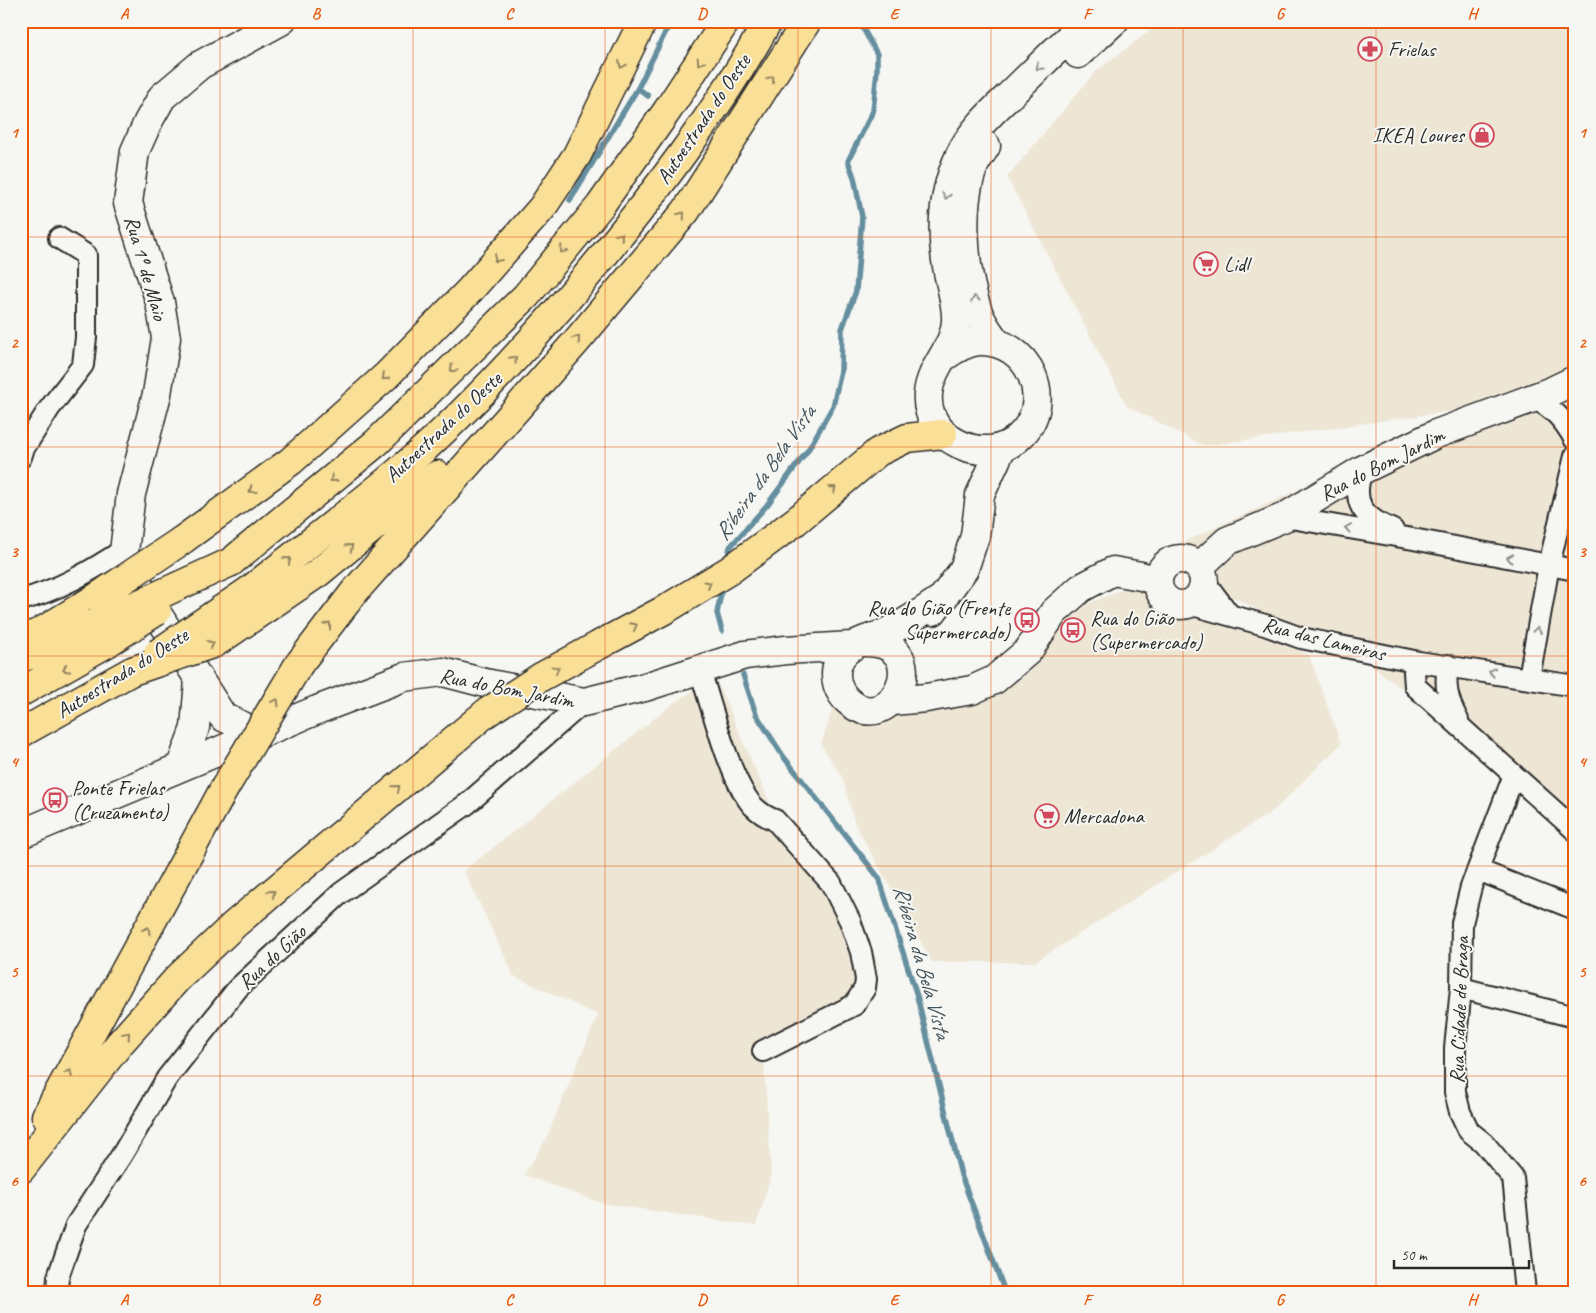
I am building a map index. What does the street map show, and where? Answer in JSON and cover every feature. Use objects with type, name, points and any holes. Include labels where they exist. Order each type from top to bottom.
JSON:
[{"type":"highway","points":[[21,658],[50,648],[100,622],[181,541],[291,461],[386,376],[470,290],[542,208],[577,155],[643,21]]},
{"type":"highway","name":"Autoestrada do Oeste","points":[[21,692],[100,622],[231,562],[376,443],[526,296],[600,206],[667,111],[726,21]]},
{"type":"highway","name":"Autoestrada do Oeste","points":[[21,733],[132,671],[215,643],[259,598],[477,398],[549,321],[626,228],[698,134],[768,21]]},
{"type":"highway","points":[[21,1162],[224,789],[299,664],[361,584],[575,342],[686,211],[807,21]]},
{"type":"highway","points":[[259,598],[318,573],[422,488],[544,375]]},
{"type":"highway","points":[[21,1169],[120,1043],[177,979],[235,924],[486,713],[541,677],[666,609],[730,570],[796,521],[878,452],[907,438],[954,441]]},
{"type":"highway","points":[[21,621],[100,622]]},
{"type":"highway","points":[[21,639],[39,633],[100,622]]},
{"type":"street","name":"Rua 1º de Maio","points":[[223,717],[123,560],[130,494],[157,394],[166,338],[160,302],[128,203],[135,151],[162,97],[200,65],[281,21]]},
{"type":"street","points":[[980,495],[954,441],[931,416],[927,394],[932,373],[944,356],[956,321],[942,244],[944,206],[951,176],[961,153],[979,127],[1087,21]]},
{"type":"street","points":[[996,342],[982,321],[977,308],[965,242],[963,220],[974,166],[986,145],[1009,121],[1114,21]]},
{"type":"street","points":[[21,457],[24,448],[49,408],[83,365],[86,337],[86,256],[59,238]]},
{"type":"street","points":[[944,356],[969,343],[978,341],[996,342],[1013,350],[1026,363],[1035,379],[1037,398],[1035,412],[1029,425],[1020,437],[1002,447],[984,451],[954,441]]},
{"type":"street","name":"Rua do Bom Jardim","points":[[1190,604],[1201,594],[1201,574],[1227,541],[1284,517],[1362,470],[1436,434],[1534,398],[1575,380]]},
{"type":"street","points":[[1534,398],[1552,408],[1565,421],[1575,440]]},
{"type":"street","points":[[944,597],[887,632],[856,644],[838,662],[837,683],[841,694],[849,702],[859,707],[871,709],[882,707],[892,701],[899,692],[903,681],[900,662],[964,569],[975,536],[980,495],[1002,447]]},
{"type":"street","points":[[1529,678],[1548,565],[1575,456]]},
{"type":"street","points":[[1362,470],[1356,488],[1365,514],[1377,523],[1413,538]]},
{"type":"street","points":[[1284,517],[1413,538],[1575,570]]},
{"type":"street","points":[[21,600],[51,590],[92,570],[123,550]]},
{"type":"street","points":[[1190,604],[1174,605],[1167,601],[1158,590],[1157,581],[1163,566],[1177,558],[1185,558],[1201,574],[1229,614]]},
{"type":"street","points":[[892,701],[926,698],[972,690],[994,680],[1028,651],[1054,612],[1081,588],[1113,572],[1141,576],[1157,581]]},
{"type":"street","name":"Rua das Lameiras","points":[[1190,604],[1229,614],[1301,638],[1419,662],[1575,686]]},
{"type":"street","points":[[856,644],[884,644],[900,662],[946,693]]},
{"type":"street","name":"Rua do Bom Jardim","points":[[218,752],[404,678],[443,672],[485,683],[584,702],[645,688],[745,655],[856,644]]},
{"type":"street","name":"Rua do Bom Jardim","points":[[745,655],[803,660],[837,683]]},
{"type":"street","points":[[1419,662],[1414,672],[1415,686],[1575,830]]},
{"type":"street","points":[[1448,665],[1446,676],[1448,702],[1463,729]]},
{"type":"street","points":[[700,670],[740,786],[753,806],[764,816],[775,820],[831,883],[850,921],[866,966],[865,988],[854,1006],[763,1050]]},
{"type":"street","points":[[182,766],[195,728],[199,680]]},
{"type":"street","name":"Rua do Gião","points":[[57,1292],[58,1277],[76,1225],[123,1153],[167,1078],[238,988],[341,893],[467,804],[584,702]]},
{"type":"street","points":[[218,752],[223,717],[260,734]]},
{"type":"street","points":[[195,728],[218,752]]},
{"type":"street","points":[[21,834],[218,752]]},
{"type":"street","name":"Rua Cidade de Braga","points":[[1514,775],[1478,870],[1462,923],[1461,988],[1455,1048],[1455,1092],[1460,1112],[1469,1131],[1484,1144],[1513,1178],[1525,1292]]},
{"type":"street","points":[[1478,870],[1575,909]]},
{"type":"street","points":[[1461,988],[1575,1017]]},
{"type":"shaded area","points":[[1163,21],[1575,21],[1575,822],[1375,668],[1225,593],[1175,546],[1480,407],[1204,446],[1127,406],[1007,177],[1096,71]]},
{"type":"shaded area","points":[[1146,579],[1203,608],[1309,655],[1341,744],[1273,811],[1035,962],[932,962],[855,824],[842,777],[821,745],[834,704],[888,717],[936,705],[1067,613]]},
{"type":"shaded area","points":[[715,677],[772,808],[841,874],[877,960],[874,994],[763,1045],[771,1175],[756,1226],[601,1203],[524,1175],[545,1141],[598,1015],[514,976],[464,871],[675,702]]},
{"type":"waterway","points":[[570,200],[638,88],[671,21]]},
{"type":"waterway","name":"Ribeira da Bela Vista","points":[[727,560],[730,547],[767,505],[808,450],[833,406],[841,371],[842,329],[856,291],[862,217],[854,177],[848,161],[873,111],[877,70],[877,54],[859,21]]},
{"type":"waterway","points":[[638,88],[648,96]]},
{"type":"waterway","name":"Ribeira da Bela Vista","points":[[722,631],[717,613],[723,584]]},
{"type":"waterway","name":"Ribeira da Bela Vista","points":[[743,675],[756,714],[783,756],[879,878],[917,996],[961,1175],[1005,1292]]},
{"type":"place","name":"Frielas","points":[[1370,49]]},
{"type":"place","name":"IKEA Loures","points":[[1482,135]]},
{"type":"place","name":"Lidl","points":[[1206,264]]},
{"type":"place","name":"Rua do Gião (Frente Supermercado)","points":[[1027,620]]},
{"type":"place","name":"Rua do Gião (Supermercado)","points":[[1073,630]]},
{"type":"place","name":"Ponte Frielas (Cruzamento)","points":[[55,800]]},
{"type":"place","name":"Mercadona","points":[[1047,816]]}]
